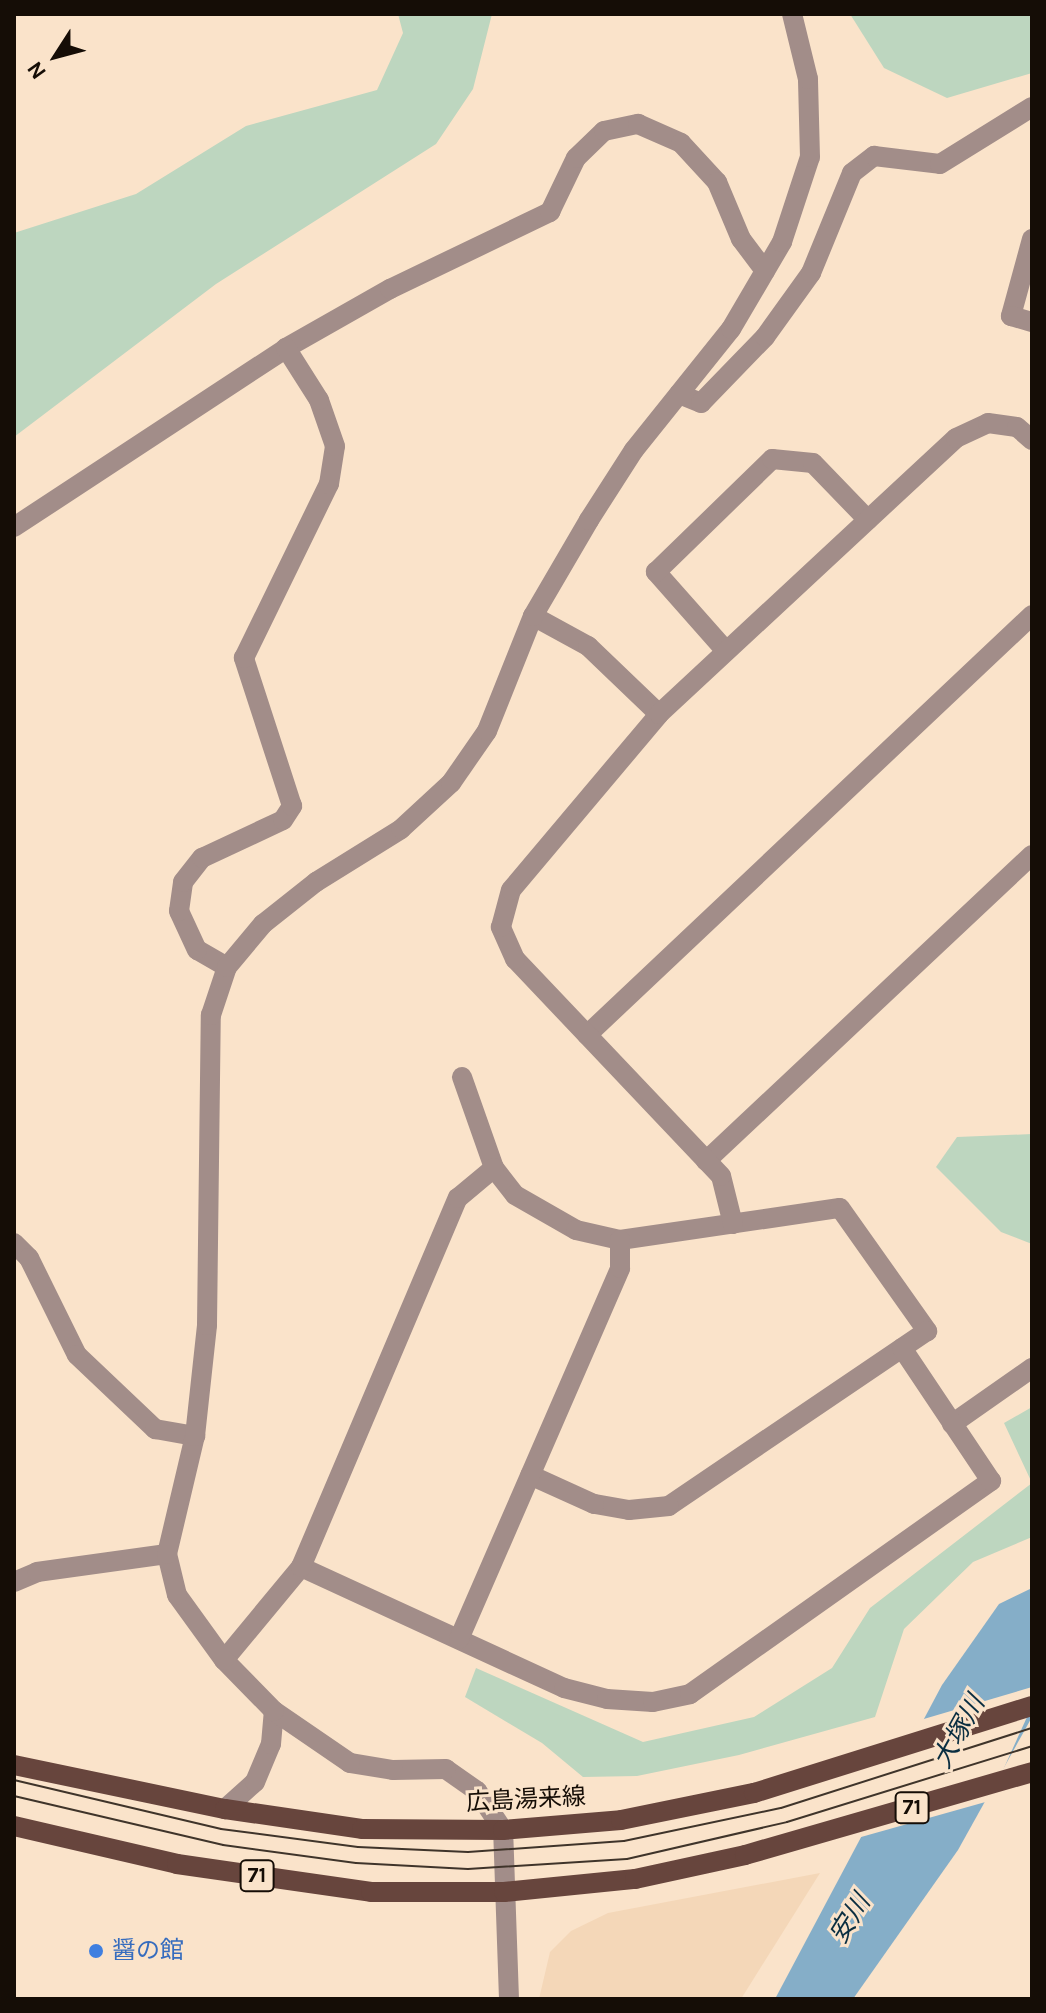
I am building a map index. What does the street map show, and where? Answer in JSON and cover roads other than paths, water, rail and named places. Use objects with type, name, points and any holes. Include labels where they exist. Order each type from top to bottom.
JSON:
[{"type":"main road","name":"広島湯来線","points":[[14,1765],[225,1809],[362,1829],[503,1830],[621,1820],[754,1793],[1027,1708]]},
{"type":"main road","name":"71","points":[[14,1826],[177,1864],[371,1892],[504,1892],[635,1879],[850,1826],[1032,1772]]},
{"type":"street","points":[[509,1999],[503,1830],[477,1791],[446,1769],[393,1770],[350,1763],[274,1711],[224,1660],[177,1595],[167,1554],[195,1436],[207,1325],[206,1078],[211,1015],[227,967],[263,924],[316,882],[401,829],[451,783],[487,731],[533,616],[634,450],[731,329],[782,242],[810,157],[808,79],[792,14]]},
{"type":"street","points":[[679,394],[701,403],[765,337],[811,273],[852,173],[874,156],[940,164],[1032,107]]},
{"type":"street","points":[[14,527],[286,348],[390,289],[550,212],[576,158],[604,131],[638,124],[681,143],[717,182],[741,239],[765,271]]},
{"type":"street","points":[[1032,239],[1011,316],[1032,322]]},
{"type":"street","points":[[227,967],[197,950],[179,911],[183,882],[202,858],[283,820],[292,806],[244,658],[329,484],[335,446],[319,400],[286,348]]},
{"type":"street","points":[[733,1224],[721,1176],[515,959],[501,927],[511,890],[659,714],[956,438],[988,423],[1017,427],[1032,440]]},
{"type":"street","points":[[726,651],[656,572],[772,459],[813,463],[868,520]]},
{"type":"street","points":[[587,1035],[1032,615]]},
{"type":"street","points":[[533,616],[588,646],[659,714]]},
{"type":"street","points":[[706,1161],[1032,855]]},
{"type":"street","points":[[462,1077],[494,1168],[515,1195],[576,1230],[620,1240],[840,1208],[927,1331],[701,1490],[669,1506],[629,1510],[594,1504],[530,1475]]},
{"type":"street","points":[[224,1660],[301,1567],[458,1198],[494,1168]]},
{"type":"street","points":[[459,1639],[620,1268],[620,1240]]},
{"type":"street","points":[[14,1243],[29,1258],[77,1355],[155,1429],[195,1436]]},
{"type":"street","points":[[301,1567],[564,1688],[607,1699],[653,1702],[690,1694],[991,1481],[902,1348]]},
{"type":"street","points":[[952,1424],[1032,1368]]},
{"type":"street","points":[[14,1582],[37,1572],[167,1554]]},
{"type":"street","points":[[225,1809],[255,1782],[271,1744],[274,1711]]},
{"type":"water","points":[[1032,1588],[1032,1717],[958,1850],[853,1999],[775,1999],[942,1685],[999,1604]]},
{"type":"tram line","points":[[14,1780],[221,1829],[358,1847],[468,1852],[624,1841],[781,1808],[1032,1728]]},
{"type":"tram line","points":[[14,1796],[223,1845],[356,1863],[468,1869],[627,1859],[787,1822],[1032,1746]]},
{"type":"place","name":"醤の館","points":[[96,1951]]},
{"type":"water label","name":"大塚川","points":[[959,1732]]},
{"type":"water label","name":"安川","points":[[850,1919]]}]
